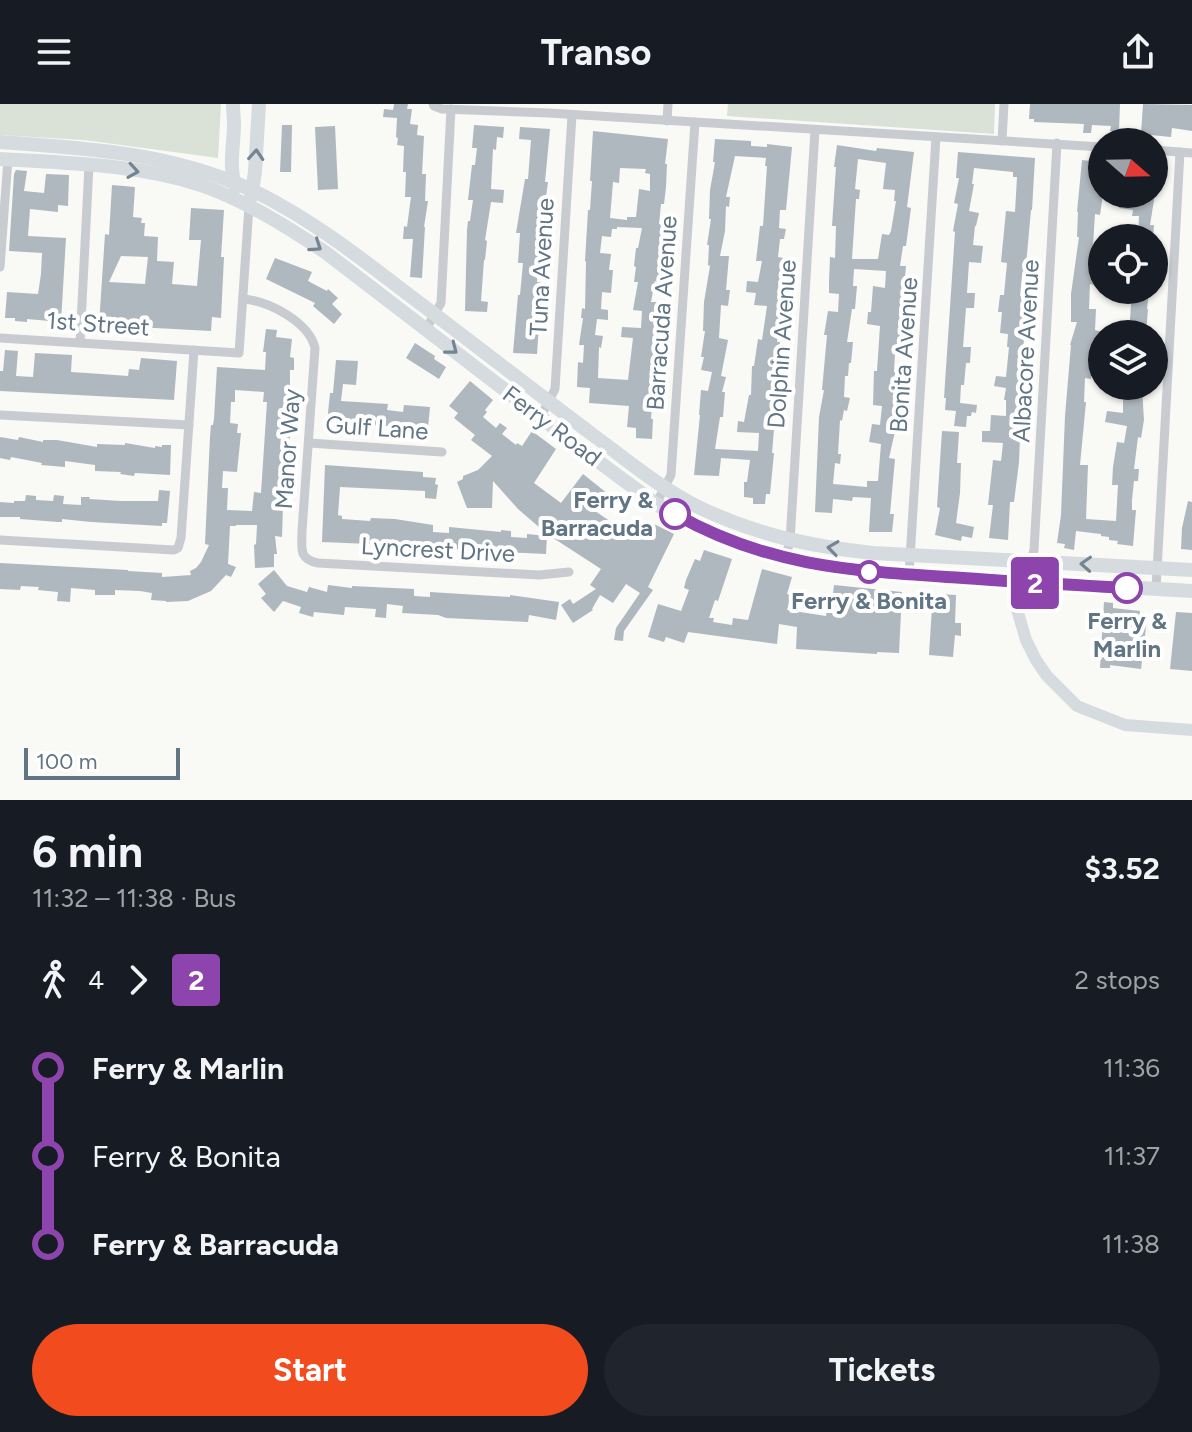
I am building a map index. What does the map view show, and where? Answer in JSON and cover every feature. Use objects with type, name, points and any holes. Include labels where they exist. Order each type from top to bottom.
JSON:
[{"type":"main road","points":[[233,104],[233,182],[249,206]]},
{"type":"main road","points":[[249,206],[259,104]]},
{"type":"main road","name":"Ferry Road","points":[[0,142],[140,155],[183,165],[252,190],[306,220],[344,246],[664,488],[746,527],[790,541],[828,548],[1192,570]]},
{"type":"main road","name":"Ferry Road","points":[[4,159],[139,171],[201,186],[249,206],[325,252],[656,504],[737,544],[785,559],[867,572],[1192,591]]},
{"type":"street","points":[[433,104],[442,109],[549,108],[572,115],[1088,146]]},
{"type":"street","points":[[667,121],[668,104]]},
{"type":"street","points":[[1002,141],[1004,104]]},
{"type":"street","points":[[426,329],[441,303],[451,109]]},
{"type":"street","name":"Tuna Avenue","points":[[540,418],[555,389],[572,115]]},
{"type":"street","name":"Barracuda Avenue","points":[[656,504],[671,475],[695,122]]},
{"type":"street","name":"Dolphin Avenue","points":[[785,559],[790,541],[815,130]]},
{"type":"street","name":"Bonita Avenue","points":[[909,575],[936,137]]},
{"type":"street","name":"Albacore Avenue","points":[[1031,561],[1057,143]]},
{"type":"street","points":[[1168,151],[1192,153]]},
{"type":"street","points":[[1156,589],[1180,152]]},
{"type":"street","points":[[0,267],[4,159]]},
{"type":"street","points":[[80,343],[89,165]]},
{"type":"street","points":[[243,299],[249,206]]},
{"type":"street","name":"1st Street","points":[[0,338],[239,353],[243,299]]},
{"type":"street","name":"Manor Way","points":[[243,299],[253,299],[299,323],[310,333],[313,341],[315,355],[302,531],[306,559]]},
{"type":"street","points":[[0,540],[178,548],[194,350]]},
{"type":"street","points":[[0,415],[189,425]]},
{"type":"street","name":"Gulf Lane","points":[[309,443],[442,452]]},
{"type":"street","name":"Lyncrest Drive","points":[[306,559],[318,563],[539,575],[569,572]]},
{"type":"street","points":[[1031,561],[1020,582],[1016,606],[1026,640],[1047,676],[1077,706],[1125,725],[1192,730]]},
{"type":"shaded area","points":[[0,104],[221,104],[218,158],[84,140],[0,135]]},
{"type":"shaded area","points":[[728,104],[995,104],[994,134],[727,116]]},
{"type":"building","points":[[394,104],[408,104],[407,109],[412,109],[410,124],[418,125],[417,135],[424,136],[422,174],[426,174],[425,201],[428,201],[422,278],[410,277],[413,239],[403,239],[411,197],[405,197],[404,146],[397,145],[397,118],[383,117],[384,109],[393,110]]},
{"type":"building","points":[[1030,104],[1120,104],[1119,128],[1092,125],[1088,133],[1083,133],[1084,124],[1034,122],[1034,119],[1029,119]]},
{"type":"building","points":[[1143,104],[1192,105],[1192,131],[1172,128],[1171,137],[1168,137],[1168,128],[1141,128]]},
{"type":"building","points":[[282,125],[292,125],[291,172],[280,172]]},
{"type":"building","points":[[474,125],[504,127],[503,138],[497,137],[496,150],[493,149],[491,189],[504,190],[503,203],[491,202],[485,240],[481,301],[488,302],[487,312],[465,311],[467,230],[473,200],[468,200],[477,148],[472,148]]},
{"type":"building","points":[[335,126],[338,189],[318,190],[315,127]]},
{"type":"building","points":[[520,127],[550,129],[545,222],[540,222],[539,239],[544,239],[542,264],[538,264],[540,293],[537,293],[535,310],[540,310],[537,354],[513,353],[523,263],[518,263],[520,233],[516,233],[525,179],[528,179],[531,140],[519,139]]},
{"type":"building","points":[[593,131],[668,139],[666,187],[659,224],[665,225],[658,282],[655,281],[651,302],[659,302],[652,439],[636,438],[636,428],[627,427],[629,406],[589,403],[590,388],[577,387],[578,362],[583,363],[584,345],[579,345],[582,308],[585,309]],"holes":[[[620,168],[646,169],[645,173],[650,174],[650,191],[639,189],[636,217],[627,217],[627,220],[610,218],[613,182],[619,183]],[[642,228],[634,266],[634,282],[638,282],[633,310],[642,311],[641,328],[622,327],[621,337],[633,338],[628,380],[598,378],[599,347],[603,336],[595,335],[597,319],[608,320],[608,310],[601,309],[602,292],[611,293],[613,270],[609,270],[611,254],[600,253],[602,236],[611,237],[612,229]]]},
{"type":"building","points":[[715,139],[751,141],[751,146],[792,147],[786,210],[780,210],[779,228],[786,229],[784,239],[780,239],[778,257],[783,258],[778,289],[782,290],[779,312],[782,312],[769,429],[774,429],[774,453],[770,494],[766,494],[765,504],[753,504],[753,498],[744,497],[744,482],[747,482],[750,460],[721,458],[719,476],[694,475],[701,390],[708,391],[712,372],[701,370],[704,357],[701,357],[705,331],[704,302],[710,266],[707,245]],"holes":[[[735,156],[766,158],[763,226],[760,226],[756,261],[762,261],[758,282],[747,281],[746,292],[756,293],[754,305],[767,306],[762,340],[758,339],[752,366],[751,395],[744,422],[738,421],[737,432],[759,433],[758,451],[715,449],[720,417],[723,417],[725,392],[722,392],[726,377],[721,376],[728,340],[719,338],[721,305],[728,306],[730,290],[726,290],[729,256],[720,256],[726,206],[729,207],[730,197],[726,197]]]},
{"type":"building","points":[[837,145],[876,151],[877,148],[914,152],[907,207],[911,208],[900,266],[906,266],[900,353],[895,353],[894,372],[900,372],[897,423],[889,458],[895,459],[890,514],[894,514],[892,532],[869,532],[871,498],[853,497],[852,501],[833,499],[832,513],[815,512],[819,417],[827,335],[824,335],[828,311],[838,312],[839,294],[829,293],[830,257],[835,258],[836,226],[832,226]],"holes":[[[858,159],[886,163],[883,189],[895,190],[891,231],[889,235],[882,234],[878,259],[852,259],[856,199],[859,199],[860,190],[855,189]],[[854,269],[886,271],[885,288],[873,286],[871,312],[868,312],[867,324],[880,326],[873,405],[882,406],[880,425],[872,424],[869,442],[881,444],[878,481],[867,481],[867,487],[833,484],[835,463],[840,464],[840,420],[844,410],[847,411],[850,398],[844,397],[845,376],[848,376],[853,342],[847,342],[852,309],[855,309],[857,286],[853,286]]]},
{"type":"building","points":[[958,152],[1035,158],[1025,276],[1022,276],[1020,296],[1026,297],[1023,356],[1026,357],[1018,402],[1016,438],[1020,438],[1019,462],[1014,502],[1010,502],[1008,540],[989,538],[993,505],[988,505],[993,460],[1001,461],[1003,443],[982,442],[982,431],[990,431],[991,415],[1006,416],[1006,388],[994,386],[996,376],[1006,377],[1008,334],[1000,333],[1002,312],[998,312],[1000,295],[1004,295],[1007,263],[1001,262],[1006,211],[1015,212],[1017,177],[1013,177],[1013,172],[974,168],[969,211],[979,213],[973,245],[983,246],[981,263],[969,262],[967,293],[975,293],[974,308],[966,308],[963,347],[971,347],[970,363],[966,363],[960,403],[977,405],[976,413],[967,416],[966,427],[954,426],[956,411],[945,410],[944,398],[953,231],[958,204],[954,203],[959,178],[956,178]]},
{"type":"building","points":[[1082,160],[1088,161],[1088,208],[1101,208],[1100,215],[1095,214],[1094,224],[1088,224],[1088,304],[1089,309],[1096,309],[1095,320],[1088,320],[1088,378],[1085,378],[1080,465],[1088,465],[1086,519],[1116,521],[1118,485],[1112,485],[1113,467],[1117,442],[1124,443],[1127,426],[1105,422],[1107,411],[1123,413],[1123,400],[1143,400],[1144,420],[1141,438],[1138,437],[1134,469],[1139,469],[1132,500],[1132,510],[1136,510],[1133,546],[1117,544],[1118,541],[1109,540],[1101,534],[1076,531],[1074,550],[1057,543],[1070,345],[1077,322],[1071,322],[1071,294],[1079,237],[1077,212]]},
{"type":"building","points":[[16,170],[27,171],[24,191],[44,193],[46,174],[69,175],[68,206],[58,205],[58,212],[30,209],[28,236],[66,238],[61,322],[27,319],[27,322],[5,318],[7,292],[38,294],[41,274],[42,253],[9,251]]},
{"type":"building","points":[[112,185],[135,187],[133,217],[142,218],[141,223],[145,223],[144,236],[158,237],[157,261],[174,262],[172,284],[197,286],[201,240],[189,240],[191,208],[224,210],[221,318],[212,317],[211,331],[99,325],[105,234],[109,235]],"holes":[[[121,256],[148,257],[145,284],[109,282]]]},
{"type":"building","points":[[1119,208],[1153,208],[1150,224],[1139,224],[1139,216],[1132,216],[1133,210]]},
{"type":"building","points":[[275,258],[312,272],[308,281],[328,289],[338,298],[332,304],[342,314],[334,324],[313,306],[315,303],[266,279]]},
{"type":"building","points":[[1131,304],[1148,304],[1147,320],[1130,320]]},
{"type":"building","points":[[266,329],[277,330],[276,337],[292,339],[290,357],[294,358],[294,370],[290,370],[290,437],[285,505],[282,537],[275,536],[277,554],[274,554],[274,567],[255,568],[257,525],[236,525],[230,526],[228,564],[236,567],[231,577],[226,575],[211,591],[188,601],[151,600],[152,593],[140,591],[115,590],[115,595],[95,595],[95,590],[71,588],[70,602],[57,601],[58,592],[38,590],[39,587],[0,589],[0,563],[128,570],[162,573],[162,577],[191,575],[190,571],[201,562],[209,545],[205,544],[217,367],[265,370],[266,352],[263,352]],"holes":[[[235,390],[264,392],[263,402],[267,402],[261,493],[254,492],[252,511],[227,510],[228,488],[222,488],[223,471],[237,472],[241,433],[237,433],[238,424],[230,423],[231,402],[235,402]]]},
{"type":"building","points":[[415,343],[446,367],[439,379],[406,358]]},
{"type":"building","points":[[5,350],[18,351],[16,376],[33,377],[35,353],[72,355],[71,372],[128,376],[129,369],[139,370],[141,358],[177,361],[174,400],[0,391],[0,371],[3,371]]},
{"type":"building","points":[[336,360],[358,361],[356,385],[343,384],[341,401],[388,404],[387,410],[403,412],[404,405],[430,407],[428,428],[327,423]]},
{"type":"building","points":[[470,381],[493,400],[483,417],[496,428],[500,423],[507,428],[502,434],[522,446],[532,431],[556,449],[534,483],[561,503],[583,474],[608,494],[595,511],[634,539],[646,520],[674,534],[648,587],[653,590],[624,631],[623,641],[614,640],[616,628],[640,593],[626,584],[613,603],[600,595],[593,610],[573,623],[561,605],[570,599],[573,604],[596,589],[590,585],[601,569],[547,534],[518,509],[493,481],[492,508],[467,508],[457,482],[478,470],[492,456],[471,440],[475,435],[454,418],[458,413],[449,406]]},
{"type":"building","points":[[942,431],[959,432],[957,463],[961,463],[956,523],[974,527],[972,538],[962,536],[961,541],[935,535],[940,508],[937,507]]},
{"type":"building","points":[[0,437],[43,442],[57,440],[97,447],[97,444],[125,443],[155,448],[171,445],[170,475],[135,473],[134,476],[95,471],[95,465],[65,461],[65,467],[41,465],[11,457],[10,460],[0,458]]},
{"type":"building","points":[[325,465],[423,472],[423,477],[436,478],[436,499],[425,498],[425,491],[340,487],[338,515],[342,519],[395,519],[433,525],[433,532],[449,533],[449,527],[511,531],[511,537],[527,538],[527,534],[547,536],[546,554],[500,552],[500,547],[484,546],[483,552],[473,552],[393,543],[322,542]]},
{"type":"building","points":[[159,490],[170,491],[167,523],[162,523],[162,526],[0,517],[0,502],[25,501],[26,495],[36,496],[36,500],[53,501],[54,495],[64,496],[63,504],[81,505],[81,497],[158,501]]},
{"type":"building","points":[[1188,501],[1192,502],[1192,550],[1181,549]]},
{"type":"building","points":[[704,550],[732,559],[709,618],[714,618],[713,622],[732,625],[733,618],[748,620],[762,569],[792,577],[787,610],[826,616],[834,585],[902,592],[899,653],[796,649],[797,627],[779,624],[777,644],[688,632],[684,643],[666,637],[664,642],[648,637],[658,604],[681,611],[689,590],[684,588],[686,580],[695,559],[700,561]]},
{"type":"building","points":[[274,570],[287,586],[307,592],[309,587],[327,592],[328,585],[414,589],[414,596],[430,597],[430,592],[510,595],[559,602],[556,620],[529,615],[528,622],[402,613],[403,606],[387,604],[386,618],[375,617],[376,609],[345,607],[344,615],[314,612],[313,617],[299,613],[301,607],[283,601],[274,612],[261,598],[266,594],[258,584]]},
{"type":"building","points":[[920,593],[956,595],[955,623],[961,623],[961,636],[955,635],[953,657],[929,655],[932,607],[920,606]]},
{"type":"building","points":[[1104,602],[1113,603],[1113,608],[1140,611],[1139,619],[1147,619],[1141,669],[1110,665],[1110,668],[1100,668]]},
{"type":"building","points":[[1176,612],[1192,613],[1192,671],[1170,669]]},
{"type":"bus line","name":"2","points":[[675,514],[737,544],[785,559],[822,566],[867,572],[1127,588]]},
{"type":"place","name":"Ferry & Barracuda","points":[[675,514]]},
{"type":"place","name":"Ferry & Bonita","points":[[869,572]]},
{"type":"place","name":"Ferry & Marlin","points":[[1127,588]]}]
